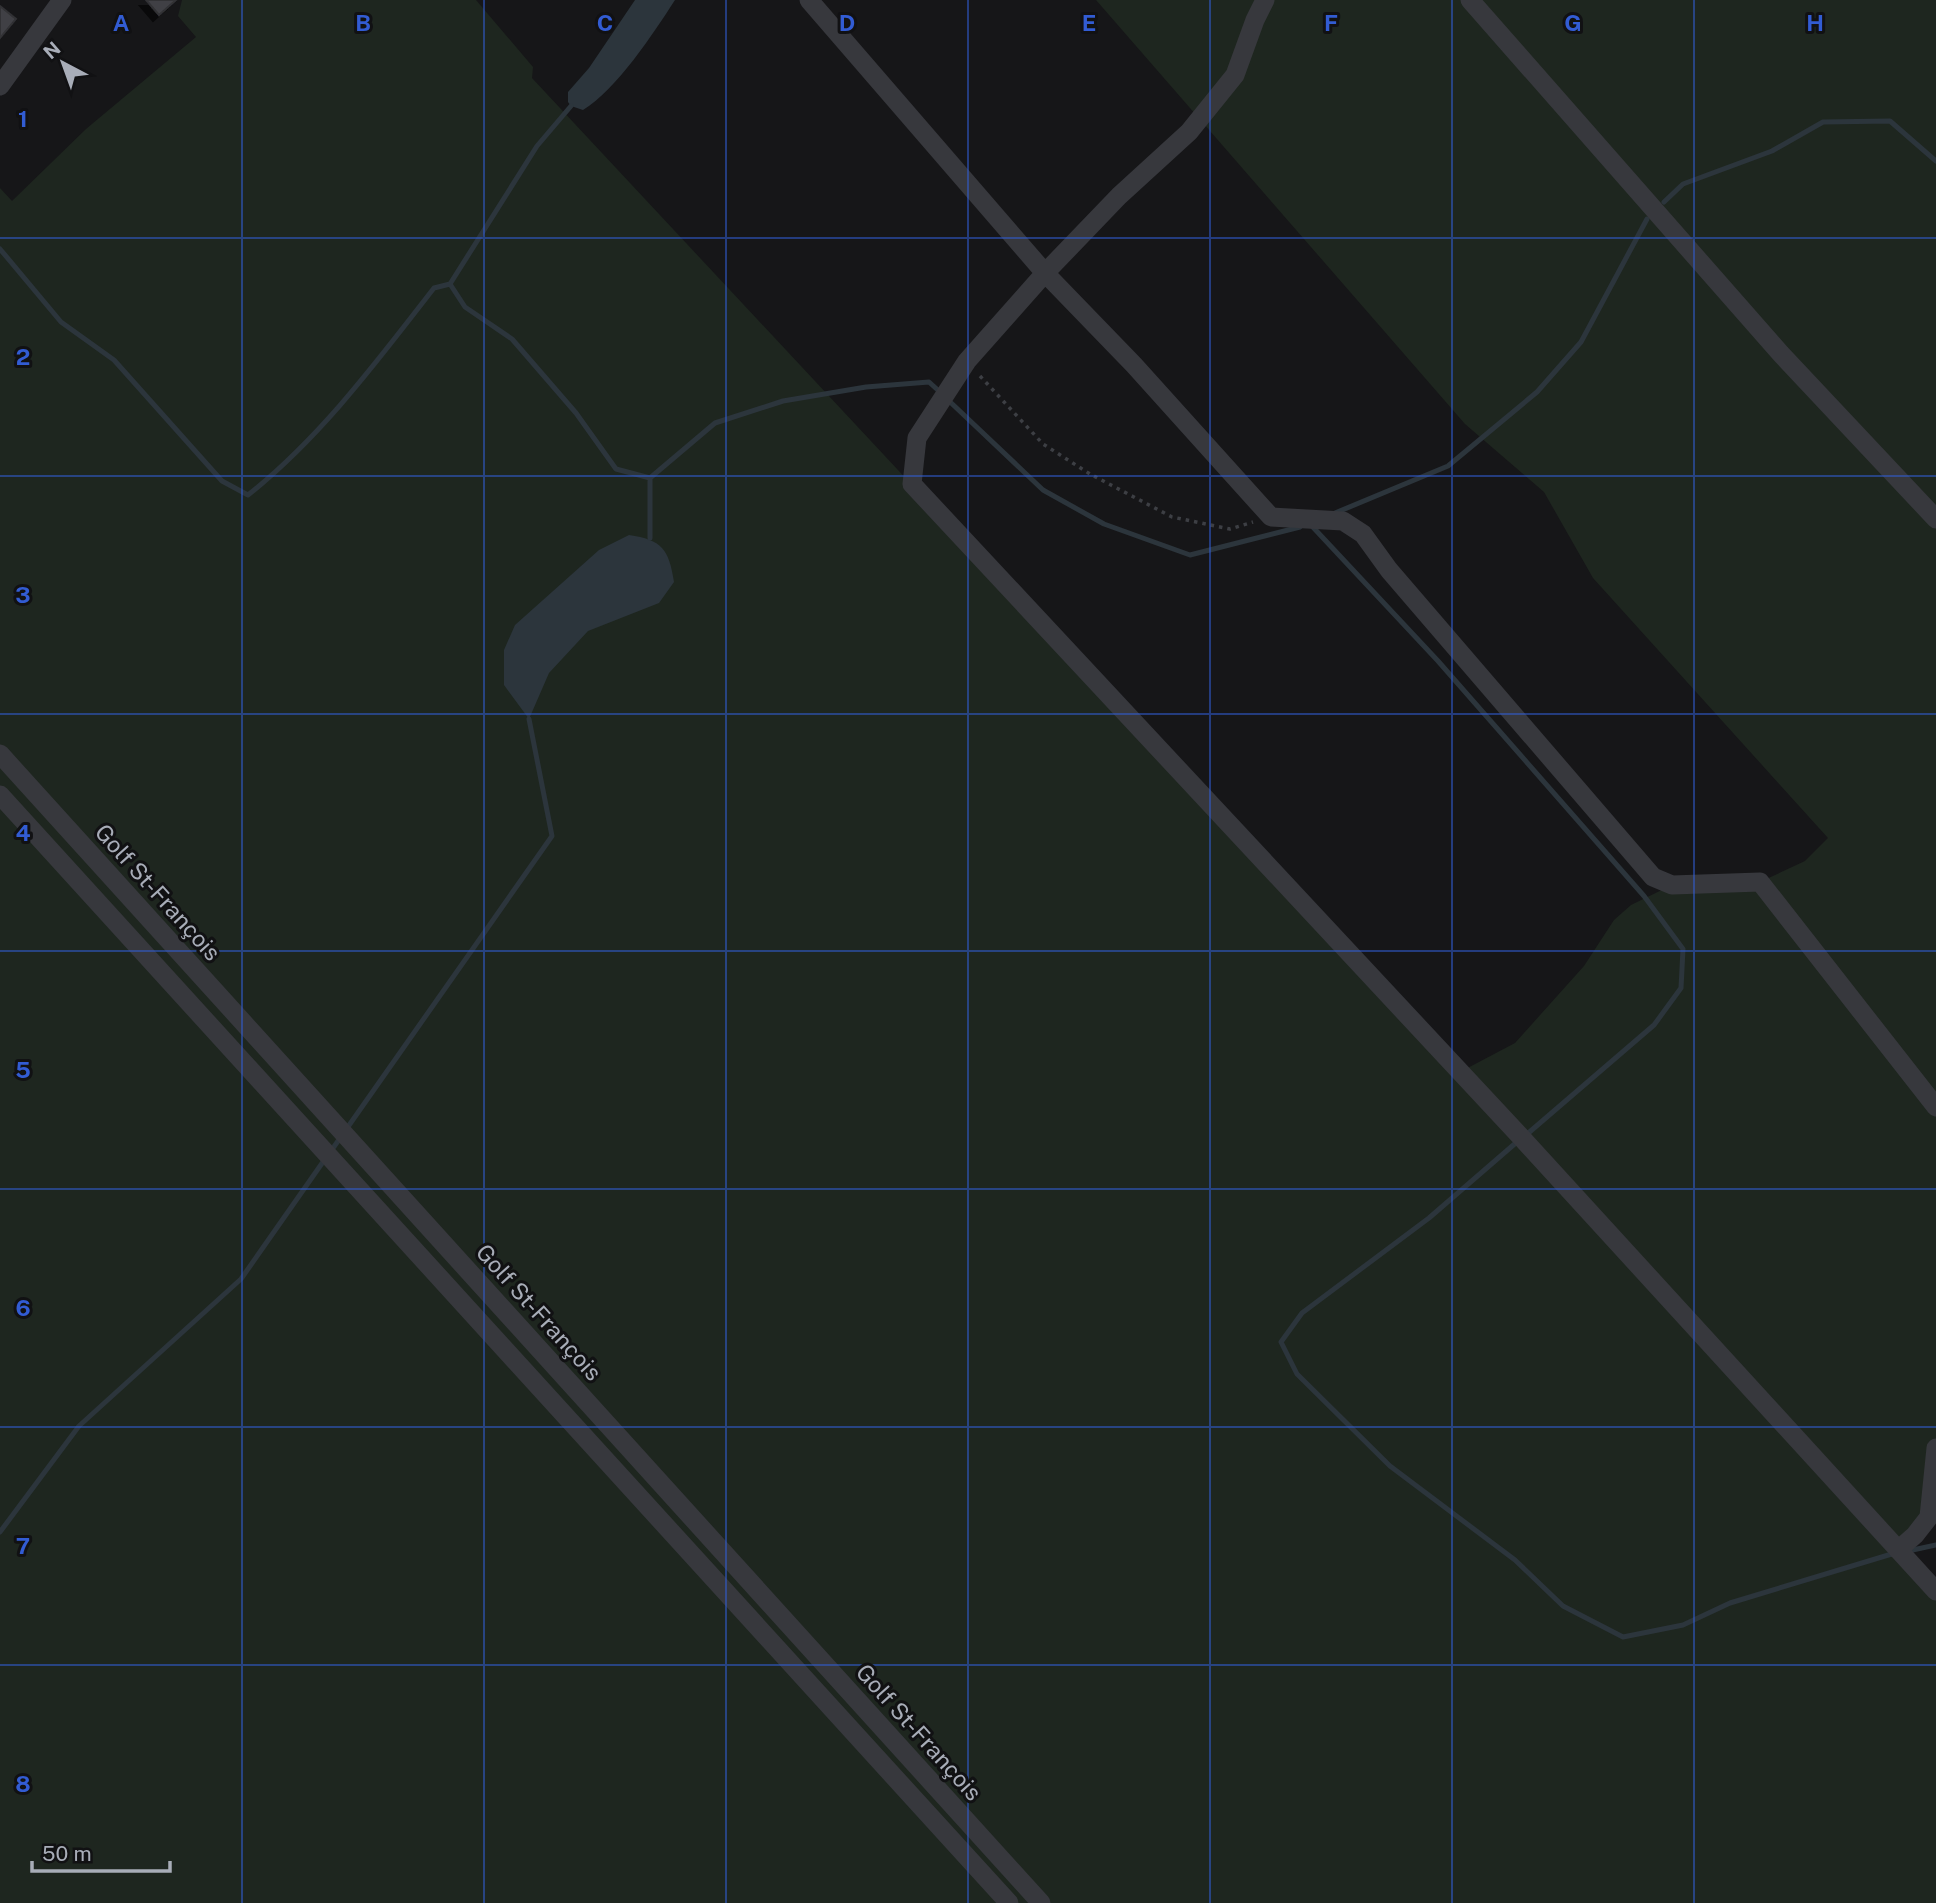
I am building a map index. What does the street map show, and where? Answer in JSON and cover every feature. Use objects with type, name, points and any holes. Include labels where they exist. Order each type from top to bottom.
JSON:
[{"type":"street","points":[[0,86],[62,0]]},
{"type":"street","points":[[809,0],[1045,273],[1134,365],[1271,517],[1343,521],[1363,534],[1389,570],[1653,877],[1672,885],[1760,882],[1936,1107]]},
{"type":"street","points":[[1265,0],[1235,75],[1189,132],[1119,196],[1045,273],[967,361],[917,438],[912,484],[1520,1136],[1936,1591]]},
{"type":"street","points":[[1470,0],[1781,354],[1936,519]]},
{"type":"street","name":"Golf St-François","points":[[0,754],[1041,1903]]},
{"type":"street","points":[[0,795],[1009,1903]]},
{"type":"street","points":[[1898,1550],[1915,1535],[1929,1517],[1936,1448]]},
{"type":"path","points":[[967,361],[1043,444],[1090,474],[1172,517],[1230,529],[1271,517]]},
{"type":"shaded area","points":[[182,0],[476,0],[533,67],[532,78],[1460,1072],[1515,1043],[1584,966],[1614,920],[1631,905],[1672,885],[1760,882],[1805,861],[1828,838],[1593,578],[1544,492],[1465,424],[1096,0],[1936,0],[1936,1448],[1929,1517],[1899,1550],[1936,1591],[1936,1903],[0,1903],[0,188],[12,201],[86,129],[196,37],[178,16]]},
{"type":"shaded area","points":[[635,0],[675,0],[634,60],[609,89],[583,110],[571,106],[568,92],[589,68]]},
{"type":"shaded area","points":[[629,535],[649,540],[662,548],[670,561],[674,582],[659,603],[588,631],[549,673],[529,719],[504,685],[504,650],[515,625],[599,550]]},
{"type":"building","points":[[146,0],[176,0],[159,15]]},
{"type":"building","points":[[0,6],[16,19],[0,38]]},
{"type":"waterway","points":[[450,284],[537,146],[571,106]]},
{"type":"waterway","points":[[1664,202],[1683,184],[1772,151],[1823,122],[1890,121],[1936,161]]},
{"type":"waterway","points":[[1335,513],[1448,466],[1537,392],[1581,342],[1647,219]]},
{"type":"waterway","points":[[0,249],[61,322],[114,360],[222,481],[248,495],[324,423],[370,370],[434,288],[450,284],[465,307],[512,339],[576,413],[616,469],[650,478]]},
{"type":"waterway","points":[[650,478],[715,423],[783,401],[866,387],[929,382],[940,392]]},
{"type":"waterway","points":[[947,399],[1043,490],[1104,524],[1190,555],[1300,527]]},
{"type":"waterway","points":[[650,478],[650,538]]},
{"type":"waterway","points":[[1310,524],[1438,661],[1644,896],[1683,949],[1681,988],[1654,1025],[1526,1135]]},
{"type":"waterway","points":[[331,1151],[552,836],[529,719]]},
{"type":"waterway","points":[[1518,1141],[1429,1218],[1302,1313],[1281,1342],[1297,1374],[1390,1466],[1515,1560],[1563,1606],[1623,1637],[1683,1625],[1730,1603],[1895,1553]]},
{"type":"waterway","points":[[0,1532],[79,1426],[241,1279],[325,1159]]},
{"type":"waterway","points":[[1908,1551],[1936,1545]]}]
